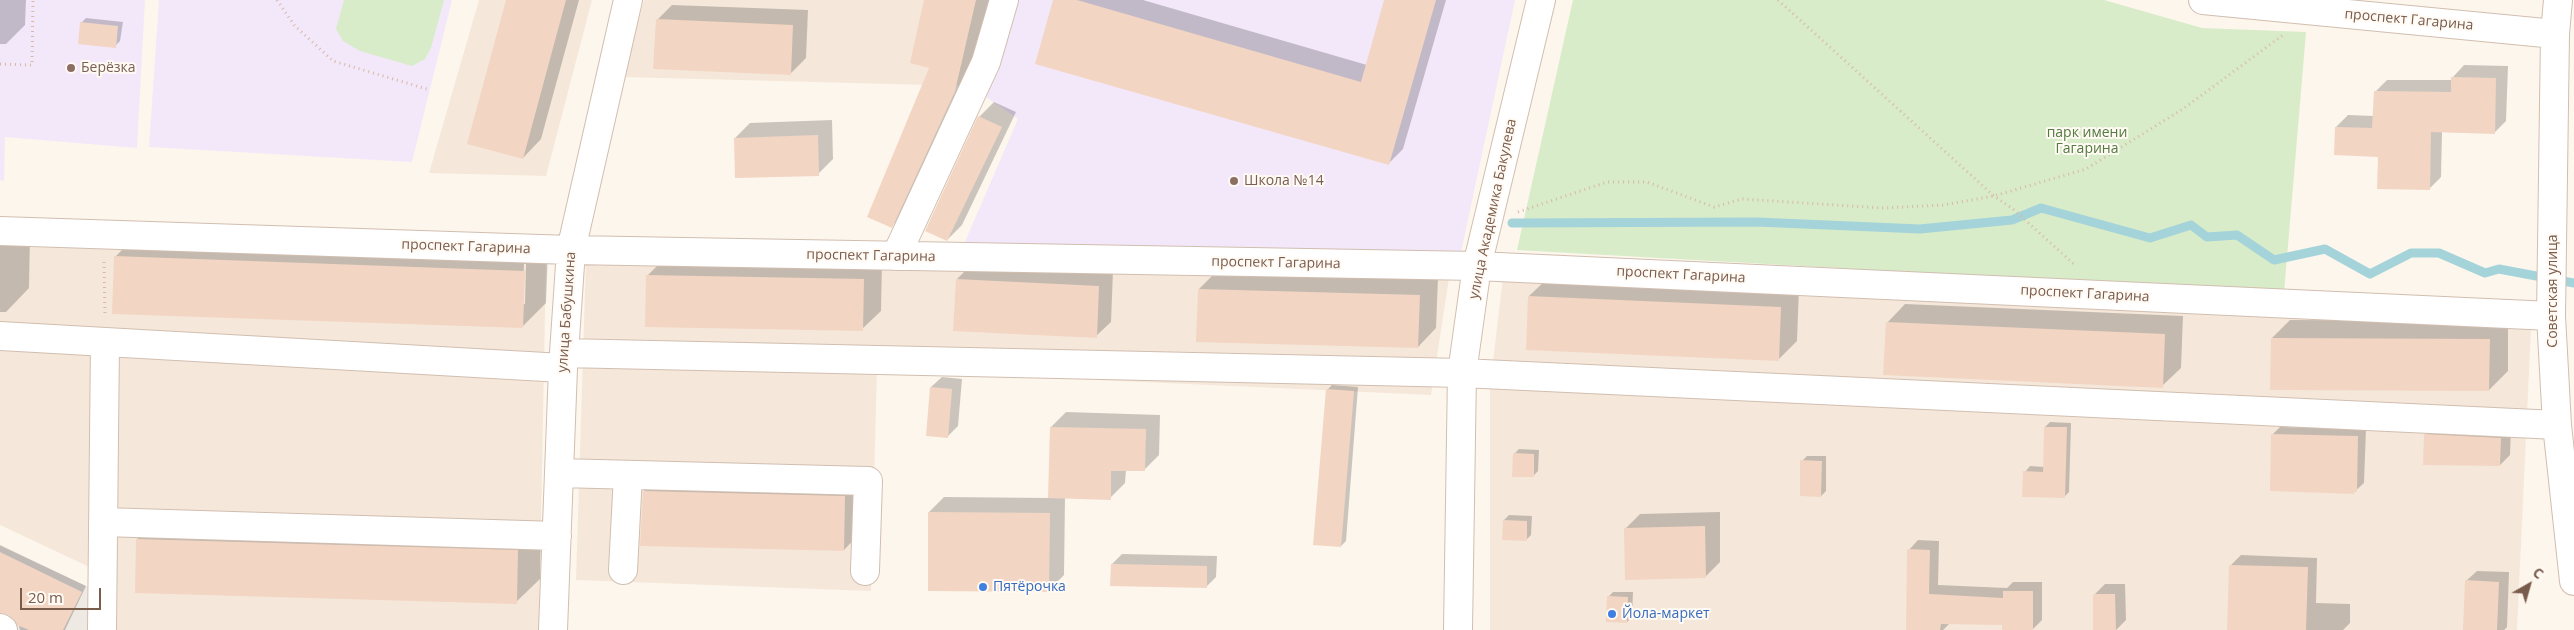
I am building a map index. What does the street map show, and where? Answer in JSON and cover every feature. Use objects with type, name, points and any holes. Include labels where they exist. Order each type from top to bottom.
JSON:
[{"type":"street","name":"улица Бабушкина","points":[[553,630],[563,360],[571,250],[628,0]]},
{"type":"street","points":[[896,256],[986,62],[1004,0]]},
{"type":"street","name":"улица Академика Бакулева","points":[[1458,630],[1462,373],[1477,266],[1541,0]]},
{"type":"street","name":"проспект Гагарина","points":[[2203,0],[2554,34]]},
{"type":"street","name":"Советская улица","points":[[2558,0],[2554,34],[2551,307],[2557,425],[2574,581]]},
{"type":"street","name":"проспект Гагарина","points":[[0,231],[104,236],[571,250],[1477,266],[2551,307]]},
{"type":"street","points":[[0,336],[105,342],[563,360],[1462,373],[2557,425]]},
{"type":"street","points":[[102,630],[105,342]]},
{"type":"street","points":[[559,473],[868,481],[865,571]]},
{"type":"street","points":[[623,570],[628,475]]},
{"type":"street","points":[[103,522],[557,536]]},
{"type":"street","points":[[0,628],[4,630]]},
{"type":"path","points":[[0,64],[32,65],[33,0]]},
{"type":"path","points":[[278,0],[294,25],[333,61],[430,90]]},
{"type":"path","points":[[1778,0],[1994,196],[2013,209],[2041,234]]},
{"type":"path","points":[[1487,223],[1562,195],[1607,182],[1646,182],[1714,207],[1742,199],[1882,208],[1943,204],[1994,196],[2086,169],[2183,109],[2315,11]]},
{"type":"path","points":[[104,236],[105,342]]},
{"type":"shaded area","name":"Берёзка","points":[[0,0],[145,0],[137,148],[5,137],[4,181],[0,180]]},
{"type":"shaded area","points":[[159,0],[452,0],[412,162],[149,147]]},
{"type":"shaded area","points":[[479,0],[592,0],[546,176],[429,173]]},
{"type":"shaded area","points":[[644,0],[991,0],[967,86],[624,77]]},
{"type":"shaded area","name":"Школа №14","points":[[1016,0],[1515,0],[1461,252],[964,244],[1018,119],[986,97]]},
{"type":"shaded area","points":[[0,239],[546,260],[539,630],[116,630],[117,580],[0,525]]},
{"type":"shaded area","points":[[586,259],[1449,278],[1431,395],[877,370],[871,591],[576,580]]},
{"type":"shaded area","points":[[1503,277],[2531,329],[2517,630],[1490,630],[1490,387]]},
{"type":"shaded area","points":[[0,546],[95,590],[94,630],[0,630]]},
{"type":"green space","points":[[344,0],[444,0],[431,48],[425,59],[412,66],[360,51],[343,41],[336,29]]},
{"type":"green space","name":"парк имени Гагарина","points":[[1573,0],[2104,0],[2202,28],[2306,32],[2284,293],[1517,250]]},
{"type":"building","points":[[506,0],[566,0],[523,159],[467,144]]},
{"type":"building","points":[[924,0],[976,0],[955,91],[892,228],[867,217],[929,68],[910,63]]},
{"type":"building","name":"Школа №14","points":[[1053,0],[1077,0],[1361,82],[1384,0],[1436,0],[1389,165],[1035,64]]},
{"type":"building","points":[[656,19],[793,25],[791,75],[653,69]]},
{"type":"building","points":[[80,22],[118,26],[116,48],[78,44]]},
{"type":"building","points":[[2451,77],[2496,78],[2495,134],[2431,132],[2430,190],[2377,189],[2378,157],[2334,155],[2335,127],[2372,128],[2374,91],[2451,92]]},
{"type":"building","points":[[978,116],[1002,127],[947,241],[925,231]]},
{"type":"building","points":[[818,135],[819,176],[735,178],[734,138]]},
{"type":"building","points":[[114,256],[525,271],[523,328],[112,314]]},
{"type":"building","points":[[646,275],[864,279],[863,331],[645,327]]},
{"type":"building","points":[[956,279],[1099,286],[1097,338],[953,331]]},
{"type":"building","points":[[1198,289],[1420,295],[1418,348],[1196,342]]},
{"type":"building","points":[[1528,296],[1781,307],[1779,361],[1526,350]]},
{"type":"building","points":[[1886,322],[2165,334],[2163,388],[1883,375]]},
{"type":"building","points":[[2271,338],[2490,339],[2489,391],[2270,390]]},
{"type":"building","points":[[930,387],[952,389],[948,438],[926,436]]},
{"type":"building","points":[[1326,389],[1354,391],[1341,547],[1313,545]]},
{"type":"building","points":[[1050,427],[1146,429],[1145,471],[1111,471],[1111,500],[1048,498]]},
{"type":"building","points":[[2044,427],[2067,427],[2065,498],[2022,497],[2023,471],[2043,472]]},
{"type":"building","points":[[2271,434],[2358,436],[2357,492],[2354,492],[2354,494],[2270,491]]},
{"type":"building","points":[[2424,434],[2501,438],[2500,466],[2423,465]]},
{"type":"building","points":[[1513,453],[1534,454],[1534,477],[1512,477]]},
{"type":"building","points":[[1800,460],[1822,461],[1821,497],[1800,496]]},
{"type":"building","points":[[643,491],[845,496],[844,551],[640,546]]},
{"type":"building","points":[[928,512],[1050,513],[1049,592],[928,591]]},
{"type":"building","points":[[1503,520],[1527,521],[1527,541],[1502,540]]},
{"type":"building","points":[[1705,526],[1706,578],[1625,580],[1624,528]]},
{"type":"building","points":[[136,539],[518,550],[517,604],[135,593]]},
{"type":"building","points":[[1907,549],[1930,550],[1929,594],[2003,598],[2003,591],[2033,591],[2033,630],[2002,630],[2002,625],[1941,624],[1940,630],[1906,630]]},
{"type":"building","points":[[0,552],[82,592],[63,630],[29,630],[17,625],[9,615],[0,613]]},
{"type":"building","points":[[1111,564],[1207,566],[1207,588],[1110,586]]},
{"type":"building","points":[[2229,565],[2308,567],[2306,630],[2227,630]]},
{"type":"building","points":[[2465,580],[2499,582],[2497,630],[2463,630]]},
{"type":"building","points":[[2093,594],[2115,594],[2116,630],[2093,630]]},
{"type":"building","points":[[1607,596],[1628,597],[1627,623],[1606,622]]},
{"type":"waterway","points":[[1512,223],[1757,222],[1920,229],[2012,220],[2041,208],[2150,238],[2191,225],[2207,237],[2237,235],[2274,260],[2325,249],[2370,274],[2411,253],[2439,253],[2485,273],[2499,269],[2574,283]]},
{"type":"place","name":"Берёзка","points":[[71,68]]},
{"type":"place","name":"Школа №14","points":[[1234,181]]},
{"type":"place","name":"Пятёрочка","points":[[983,587]]},
{"type":"place","name":"Йола-маркет","points":[[1612,614]]}]
